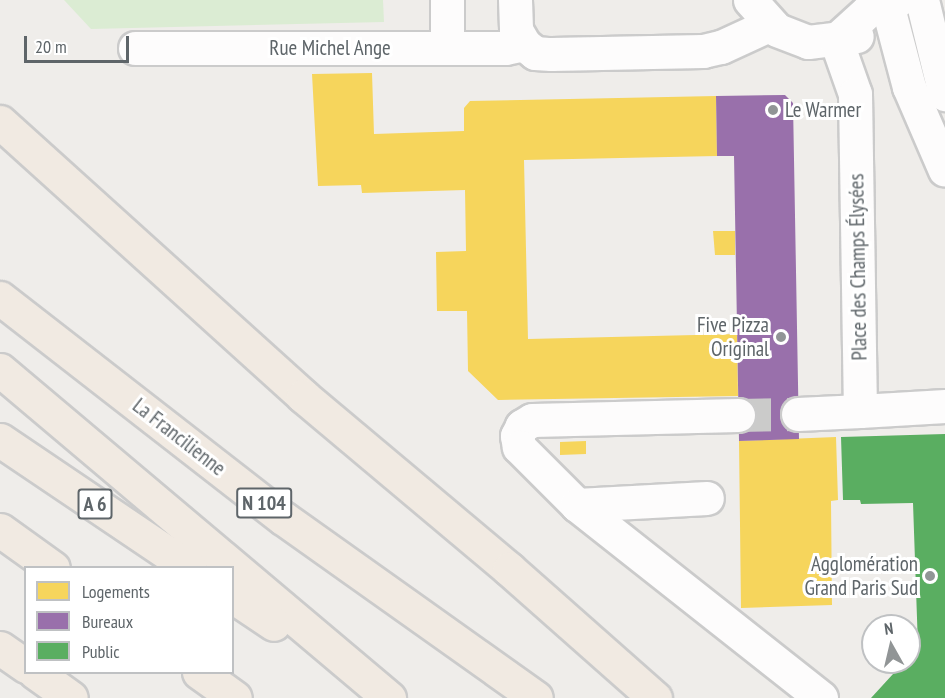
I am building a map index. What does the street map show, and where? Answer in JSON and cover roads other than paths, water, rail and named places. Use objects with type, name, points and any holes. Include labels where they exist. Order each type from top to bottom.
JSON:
[{"type":"highway","points":[[0,122],[303,396],[509,569],[655,698]]},
{"type":"highway","name":"La Francilienne","points":[[0,298],[283,518],[536,698]]},
{"type":"highway","points":[[0,370],[233,566]]},
{"type":"highway","name":"A 6","points":[[0,440],[189,566]]},
{"type":"highway","points":[[0,530],[52,566]]},
{"type":"highway","points":[[234,567],[390,698]]},
{"type":"highway","points":[[234,597],[385,698]]},
{"type":"highway","points":[[0,648],[24,665]]},
{"type":"highway","points":[[38,674],[71,698]]},
{"type":"street","points":[[447,0],[447,48]]},
{"type":"street","points":[[515,0],[516,30],[524,44]]},
{"type":"street","points":[[922,0],[945,94]]},
{"type":"street","points":[[760,12],[808,42],[836,40],[851,23],[893,6]]},
{"type":"street","points":[[893,6],[924,77],[945,137]]},
{"type":"street","points":[[893,6],[909,87],[945,170]]},
{"type":"street","name":"Rue Michel Ange","points":[[135,48],[505,48],[524,44],[535,52],[551,54],[703,51],[721,47],[760,12]]},
{"type":"street","name":"Place des Champs Élysées","points":[[836,40],[855,94],[860,411]]},
{"type":"street","points":[[798,414],[945,406]]},
{"type":"street","points":[[738,415],[532,420],[522,426],[517,436],[519,447],[577,505],[821,698]]},
{"type":"street","points":[[577,505],[707,498]]},
{"type":"tunnel","points":[[738,415],[798,414]]},
{"type":"place","name":"Le Warmer","points":[[773,110]]},
{"type":"place","name":"Five Pizza Original","points":[[781,337]]},
{"type":"place","name":"Agglomération Grand Paris Sud","points":[[930,576]]}]
